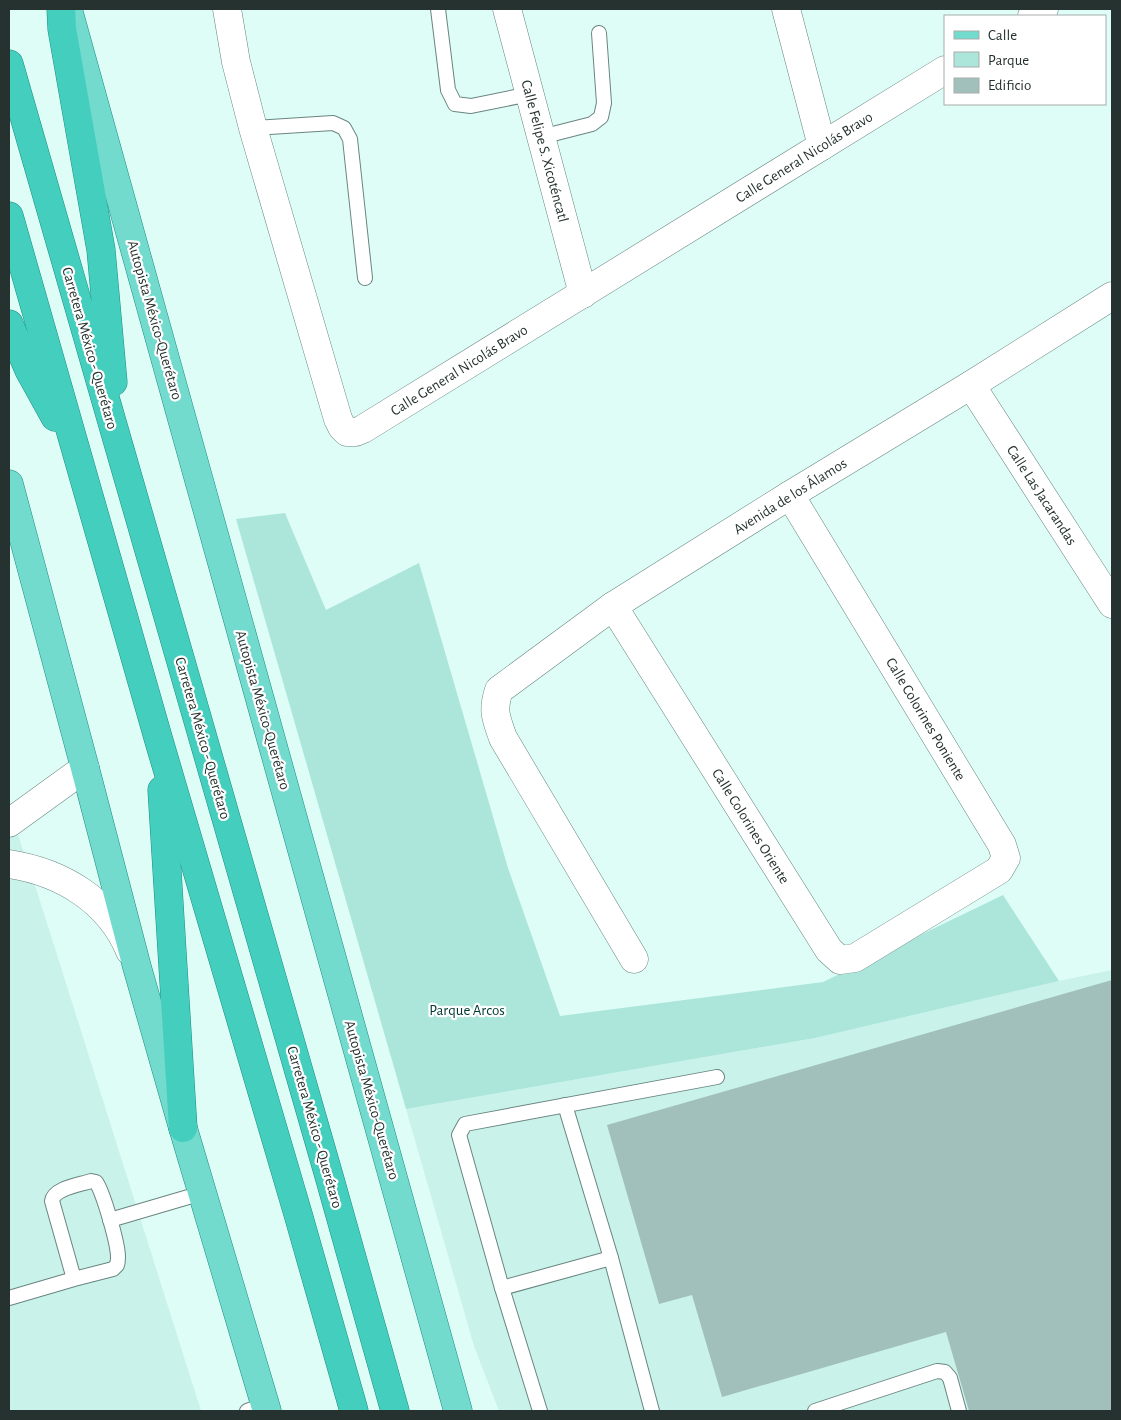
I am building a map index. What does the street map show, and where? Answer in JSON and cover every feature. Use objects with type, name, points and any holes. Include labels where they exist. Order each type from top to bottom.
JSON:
[{"type":"highway","points":[[61,9],[62,30],[101,250],[118,446]]},
{"type":"highway","name":"Carretera México - Querétaro","points":[[9,64],[395,1411]]},
{"type":"highway","points":[[9,216],[159,741],[296,1204],[354,1411]]},
{"type":"highway","points":[[9,324],[30,370],[80,463]]},
{"type":"highway","points":[[159,741],[183,1128]]},
{"type":"main road","name":"Autopista México-Querétaro","points":[[68,9],[458,1411]]},
{"type":"main road","points":[[9,484],[137,967],[202,1193],[260,1409]]},
{"type":"street","name":"Calle General Nicolás Bravo","points":[[227,9],[236,62],[253,128],[338,419],[347,432],[363,430],[944,71]]},
{"type":"street","name":"Calle Felipe S. Xicoténcatl","points":[[507,9],[583,294]]},
{"type":"street","points":[[786,9],[822,146]]},
{"type":"street","name":"Avenida de los Álamos","points":[[634,959],[503,738],[496,718],[494,704],[499,690],[613,606],[1112,296]]},
{"type":"street","name":"Calle Las Jacarandas","points":[[971,385],[1112,604]]},
{"type":"street","name":"Calle Colorines Poniente","points":[[790,495],[1002,845],[1006,858],[999,870],[926,915]]},
{"type":"street","name":"Calle Colorines Oriente","points":[[613,606],[829,950],[840,960],[856,958],[926,915]]},
{"type":"street","points":[[9,823],[85,768]]},
{"type":"street","points":[[9,864],[49,874],[69,883],[87,896],[104,910],[118,928],[137,967]]},
{"type":"lane","points":[[438,9],[448,90],[455,104],[471,106],[530,94]]},
{"type":"lane","points":[[541,137],[592,124],[601,117],[604,103],[599,33]]},
{"type":"lane","points":[[253,128],[333,124],[344,128],[350,139],[365,278]]},
{"type":"lane","points":[[540,1411],[502,1288],[459,1135],[465,1124],[717,1077]]},
{"type":"lane","points":[[565,1106],[611,1258],[652,1411]]},
{"type":"lane","points":[[9,1298],[112,1268],[117,1265],[118,1256],[110,1220],[96,1182],[57,1191],[53,1196],[52,1201],[74,1279]]},
{"type":"lane","points":[[110,1220],[202,1193]]},
{"type":"lane","points":[[502,1288],[611,1258]]},
{"type":"lane","points":[[815,1411],[936,1371],[945,1372],[950,1378],[959,1411]]},
{"type":"shaded area","points":[[9,809],[33,879],[201,1411],[9,1411]]},
{"type":"shaded area","points":[[1112,970],[1112,1411],[499,1411],[474,1346],[406,1109],[815,1038]]},
{"type":"green space","name":"Parque Arcos","points":[[285,513],[326,610],[419,563],[508,868],[560,1016],[823,982],[1003,895],[1059,981],[815,1038],[406,1109],[236,519]]},
{"type":"building","points":[[1112,980],[1112,1411],[969,1411],[946,1332],[722,1397],[692,1295],[659,1304],[607,1125]]}]
